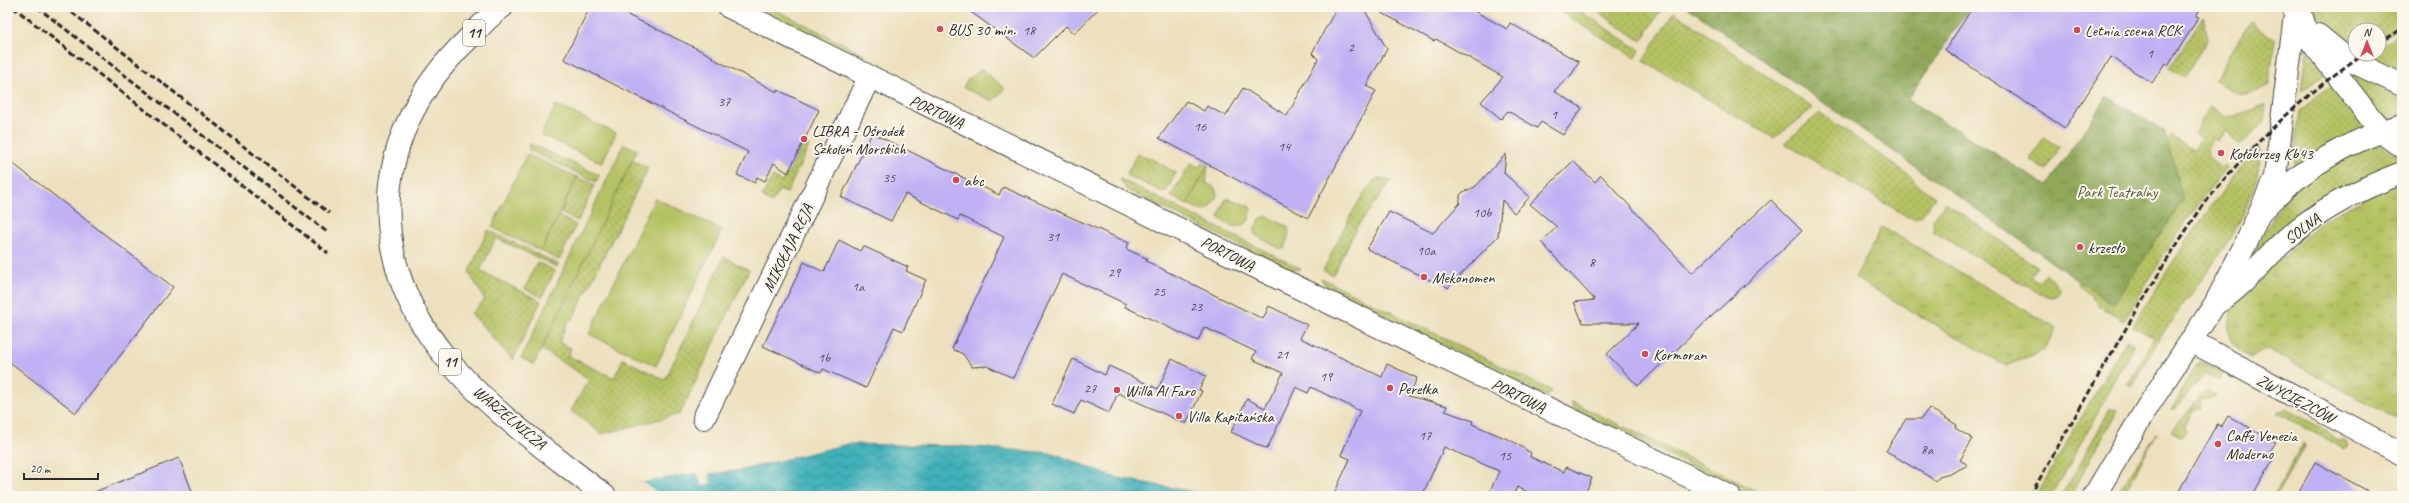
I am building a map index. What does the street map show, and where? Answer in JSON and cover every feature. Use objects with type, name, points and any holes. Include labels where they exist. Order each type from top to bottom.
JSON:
[{"type":"street","name":"PORTOWA","points":[[729,7],[869,78],[1729,496]]},
{"type":"street","points":[[2298,7],[2315,31],[2336,51],[2352,62],[2402,85]]},
{"type":"street","points":[[2298,7],[2308,37],[2392,128],[2402,147]]},
{"type":"street","name":"SOLNA","points":[[2094,496],[2148,406],[2215,304],[2258,215],[2274,177],[2298,7]]},
{"type":"street","name":"WARZELNICZA","points":[[499,8],[444,63],[420,97],[403,129],[395,155],[390,184],[389,209],[393,246],[405,290],[413,309],[443,354],[465,378],[509,419],[605,496]]},
{"type":"street","name":"MIKOŁAJA REJA","points":[[704,418],[869,78]]},
{"type":"street","name":"SOLNA","points":[[2258,215],[2280,192],[2315,165],[2351,144],[2392,128]]},
{"type":"street","name":"SOLNA","points":[[2215,304],[2237,290],[2282,243],[2322,213],[2360,191],[2402,173]]},
{"type":"street","name":"ZWYCIĘZCÓW","points":[[2191,341],[2276,388],[2402,454]]},
{"type":"green space","points":[[756,7],[770,7],[866,55],[856,58]]},
{"type":"green space","points":[[1552,7],[1574,7],[1640,50],[1636,58]]},
{"type":"green space","points":[[1591,7],[1663,7],[1641,41]]},
{"type":"green space","name":"Park Teatralny","points":[[1687,7],[1970,7],[1908,100],[2047,186],[2107,96],[2164,131],[2183,200],[2113,305]]},
{"type":"green space","points":[[2313,7],[2402,7],[2402,26],[2387,35],[2387,22],[2347,22],[2347,47],[2324,29]]},
{"type":"green space","points":[[1674,12],[1813,108],[1774,138],[1643,61]]},
{"type":"green space","points":[[2203,16],[2208,39],[2184,77],[2170,68]]},
{"type":"green space","points":[[2251,21],[2255,24],[2254,26],[2275,39],[2269,84],[2260,90],[2246,95],[2240,95],[2214,79]]},
{"type":"green space","points":[[2402,32],[2402,76],[2372,62],[2387,62],[2387,42]]},
{"type":"green space","points":[[2307,49],[2326,73],[2302,91]]},
{"type":"green space","points":[[982,69],[1005,89],[993,101],[963,88],[966,81]]},
{"type":"green space","points":[[2351,73],[2402,94],[2402,117],[2383,120],[2350,75]]},
{"type":"green space","points":[[2334,83],[2365,126],[2363,129],[2296,166],[2293,160],[2300,111]]},
{"type":"green space","points":[[556,105],[616,133],[602,163],[541,135]]},
{"type":"green space","points":[[2266,105],[2264,121],[2241,145],[2225,131],[2217,141],[2213,138],[2206,150],[2209,153],[2207,155],[2221,168],[2224,165],[2227,168],[2185,223],[2124,321],[2103,309],[2078,284],[2171,136],[2193,150],[2201,138],[2194,134],[2210,106],[2228,118]]},
{"type":"green space","points":[[1820,113],[1912,177],[1916,184],[1935,197],[1924,213],[1918,217],[1908,217],[1784,143]]},
{"type":"green space","points":[[2044,137],[2060,147],[2046,170],[2030,160]]},
{"type":"green space","points":[[2376,141],[2402,158],[2402,165],[2254,257],[2253,253],[2284,199],[2305,180]]},
{"type":"green space","points":[[530,144],[599,175],[596,182],[529,150]]},
{"type":"green space","points":[[624,144],[637,150],[534,364],[521,358]]},
{"type":"green space","points":[[803,144],[809,146],[787,193],[779,190],[772,203],[762,197],[772,177],[782,182]]},
{"type":"green space","points":[[2259,148],[2260,153],[2258,169],[2252,191],[2243,214],[2231,236],[2159,339],[2132,387],[2128,385],[2154,338],[2133,326],[2177,256],[2207,212],[2223,190]]},
{"type":"green space","points":[[527,154],[577,177],[541,251],[492,227]]},
{"type":"green space","points":[[1137,154],[1150,158],[1176,173],[1165,193],[1126,175]]},
{"type":"green space","points":[[632,160],[648,168],[572,320],[569,319],[559,342],[571,348],[568,356],[614,378],[623,359],[665,380],[724,257],[749,270],[680,414],[602,434],[571,411],[589,379],[541,349]]},
{"type":"green space","points":[[1203,162],[1209,165],[1187,205],[1171,196],[1191,163],[1199,167]]},
{"type":"green space","points":[[1208,166],[1206,183],[1215,188],[1217,196],[1210,208],[1203,211],[1187,204]]},
{"type":"green space","points":[[577,177],[595,185],[578,221],[560,213]]},
{"type":"green space","points":[[1379,178],[1391,181],[1357,227],[1333,275],[1323,271],[1357,204],[1365,191]]},
{"type":"green space","points":[[1120,179],[1301,269],[1290,270],[1127,190]]},
{"type":"green space","points":[[2402,180],[2402,422],[2267,349],[2250,358],[2234,344],[2230,336],[2229,320],[2236,303],[2242,294],[2325,219]]},
{"type":"green space","points":[[655,198],[722,230],[656,366],[589,334]]},
{"type":"green space","points":[[1228,198],[1250,207],[1250,217],[1244,225],[1234,226],[1223,221],[1219,217],[1225,200]]},
{"type":"green space","points":[[1945,202],[2037,267],[2031,276],[2039,282],[2045,273],[2060,289],[2058,295],[2051,297],[2040,294],[1934,232],[1933,220]]},
{"type":"green space","points":[[558,216],[576,225],[559,260],[541,251]]},
{"type":"green space","points":[[1267,216],[1288,227],[1289,233],[1285,248],[1281,249],[1255,235],[1254,230],[1260,219]]},
{"type":"green space","points":[[1882,227],[2057,328],[2044,350],[2006,366],[1855,278]]},
{"type":"green space","points":[[488,230],[558,264],[557,267],[496,238],[480,271],[541,301],[513,360],[471,313],[485,300],[469,272]]},
{"type":"green space","points":[[537,262],[555,271],[542,297],[525,289]]},
{"type":"green space","points":[[1321,278],[1552,391],[1547,396],[1326,287]]},
{"type":"green space","points":[[2126,340],[2132,343],[2133,347],[2052,496],[2036,496]]},
{"type":"green space","points":[[2197,364],[2203,364],[2223,374],[2219,381],[2205,373],[2177,407],[2171,410]]},
{"type":"green space","points":[[2206,390],[2216,396],[2200,401],[2202,409],[2193,409],[2184,426],[2186,431],[2182,437],[2172,431]]},
{"type":"green space","points":[[1570,401],[1767,496],[1754,496],[1574,409]]},
{"type":"green space","points":[[2110,409],[2118,410],[2070,496],[2062,496]]},
{"type":"green space","points":[[2285,409],[2324,429],[2337,440],[2345,440],[2348,444],[2345,449],[2277,412]]},
{"type":"green space","points":[[2157,433],[2123,496],[2116,496]]},
{"type":"green space","points":[[2303,443],[2305,444],[2276,496],[2273,496]]},
{"type":"water","points":[[848,444],[960,446],[1053,453],[1113,477],[1199,493],[1206,496],[568,496],[697,473],[702,487],[712,483],[709,474],[742,470]]},
{"type":"pier","points":[[643,482],[661,496],[566,496],[567,494]]},
{"type":"building","points":[[590,7],[611,7],[702,51],[713,57],[712,58],[777,92],[778,90],[819,110],[788,173],[774,163],[765,181],[757,177],[755,183],[737,175],[748,152],[564,59]]},
{"type":"building","points":[[964,7],[1100,7],[1074,34],[1066,26],[1034,58]]},
{"type":"building","points":[[1337,7],[1363,7],[1387,49],[1366,86],[1376,91],[1308,218],[1159,138],[1186,101],[1204,111],[1207,106],[1226,116],[1243,88],[1287,116],[1318,59],[1312,53]]},
{"type":"building","points":[[1371,7],[1467,7],[1507,29],[1510,23],[1579,62],[1572,74],[1554,91],[1582,108],[1563,135],[1541,122],[1537,128],[1508,111],[1501,119],[1481,102],[1503,77],[1436,39],[1434,41]]},
{"type":"building","points":[[1973,7],[2201,7],[2196,16],[2199,17],[2168,66],[2165,63],[2152,83],[2111,57],[2065,128],[1945,50]]},
{"type":"building","points":[[872,133],[999,195],[1003,187],[1129,243],[1126,249],[1148,259],[1146,261],[1263,319],[1269,306],[1307,325],[1300,338],[1382,377],[1387,364],[1417,378],[1409,396],[1447,406],[1445,411],[1473,421],[1472,424],[1512,441],[1531,453],[1530,457],[1564,472],[1566,467],[1592,478],[1584,496],[1537,496],[1517,487],[1513,496],[1488,496],[1499,471],[1444,447],[1422,496],[1333,496],[1350,459],[1341,455],[1360,411],[1311,387],[1308,393],[1296,387],[1267,449],[1231,432],[1247,399],[1265,408],[1283,373],[1252,359],[1256,352],[1204,327],[1198,341],[1125,307],[1126,304],[1062,274],[1013,378],[987,366],[972,367],[963,354],[952,349],[1004,237],[960,216],[958,220],[905,194],[891,221],[841,197]]},
{"type":"building","points":[[1506,154],[1504,173],[1530,197],[1514,213],[1502,200],[1498,236],[1448,288],[1435,276],[1432,281],[1367,249],[1389,212],[1433,233],[1460,203],[1460,195],[1463,192],[1475,187]]},
{"type":"building","points":[[7,159],[173,287],[76,413],[7,360]]},
{"type":"building","points":[[1573,161],[1595,182],[1601,175],[1692,273],[1771,200],[1802,231],[1638,386],[1607,354],[1639,323],[1583,323],[1574,302],[1595,300],[1541,242],[1557,227],[1530,204]]},
{"type":"building","points":[[839,240],[860,251],[863,246],[908,267],[906,271],[926,280],[903,331],[894,327],[866,388],[823,369],[821,373],[763,346],[804,262],[824,272]]},
{"type":"building","points":[[1073,359],[1105,375],[1109,366],[1158,389],[1172,359],[1206,376],[1199,390],[1202,391],[1186,424],[1118,393],[1109,413],[1081,400],[1074,414],[1052,404]]},
{"type":"building","points":[[1929,408],[1957,425],[1955,428],[1973,439],[1960,460],[1968,465],[1950,474],[1939,477],[1936,481],[1886,451],[1906,419],[1921,419]]},
{"type":"building","points":[[2228,416],[2276,442],[2269,453],[2275,456],[2252,496],[2176,496],[2217,424],[2222,426]]},
{"type":"building","points":[[179,458],[194,496],[87,496],[87,495]]},
{"type":"building","points":[[2315,462],[2377,496],[2297,496]]},
{"type":"railway","points":[[13,7],[328,253]]},
{"type":"railway","points":[[37,7],[327,232]]},
{"type":"railway","points":[[65,7],[329,213]]},
{"type":"railway","points":[[2387,38],[2402,29]]},
{"type":"railway","points":[[2030,496],[2137,310],[2173,250],[2202,207],[2229,173],[2283,118],[2352,62]]},
{"type":"place","name":"BUS 30 min.","points":[[940,29]]},
{"type":"place","name":"Letnia scena RCK","points":[[2077,30]]},
{"type":"place","name":"LIBRA - Ośrodek Szkoleń Morskich","points":[[804,139]]},
{"type":"place","name":"Kołobrzeg Kb43","points":[[2221,153]]},
{"type":"place","name":"abc","points":[[956,180]]},
{"type":"place","name":"krzesło","points":[[2080,247]]},
{"type":"place","name":"Mekonomen","points":[[1424,277]]},
{"type":"place","name":"Kormoran","points":[[1645,354]]},
{"type":"place","name":"Perełka","points":[[1390,388]]},
{"type":"place","name":"Willa Al Faro","points":[[1117,390]]},
{"type":"place","name":"Villa Kapitańska","points":[[1179,416]]},
{"type":"place","name":"Caffe Venezia Moderno","points":[[2218,444]]}]
